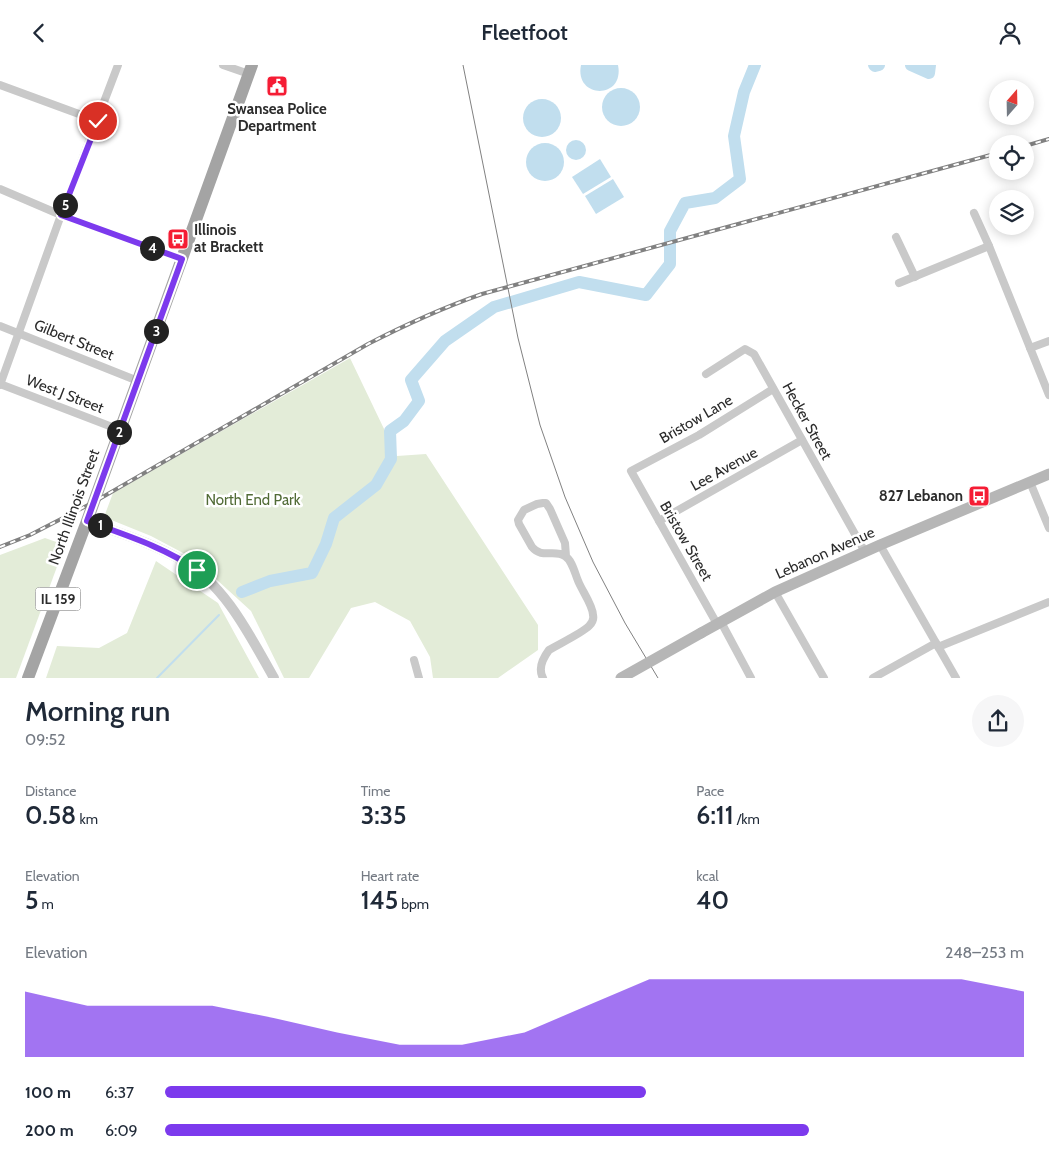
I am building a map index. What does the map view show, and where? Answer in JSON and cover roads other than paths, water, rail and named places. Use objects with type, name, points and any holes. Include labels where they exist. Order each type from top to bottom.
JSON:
[{"type":"main road","name":"North Illinois Street","points":[[28,678],[87,521],[250,70]]},
{"type":"main road","name":"Lebanon Avenue","points":[[621,678],[775,592],[880,545],[1049,474]]},
{"type":"street","points":[[0,384],[117,67],[108,65]]},
{"type":"street","points":[[223,65],[250,70]]},
{"type":"street","points":[[0,85],[98,121]]},
{"type":"street","points":[[0,189],[61,215],[182,259]]},
{"type":"street","points":[[974,213],[1049,395]]},
{"type":"street","points":[[896,237],[915,277]]},
{"type":"street","points":[[899,283],[989,246]]},
{"type":"street","name":"Gilbert Street","points":[[0,326],[138,381]]},
{"type":"street","points":[[1030,347],[1049,341]]},
{"type":"street","name":"Hecker Street","points":[[706,374],[744,349],[754,354],[865,552]]},
{"type":"street","name":"West J Street","points":[[0,384],[120,430]]},
{"type":"street","name":"Bristow Lane","points":[[630,471],[699,435],[774,389]]},
{"type":"street","name":"Lee Avenue","points":[[659,521],[802,440]]},
{"type":"street","name":"Bristow Street","points":[[630,471],[751,678]]},
{"type":"street","points":[[1030,482],[1049,528]]},
{"type":"street","points":[[543,678],[541,668],[545,655],[549,650],[587,628],[593,621],[593,615],[592,609],[566,556],[535,551],[519,524],[518,520],[524,510],[543,503],[548,506],[565,543],[566,556]]},
{"type":"street","points":[[87,521],[150,544],[184,561],[197,570],[234,609],[274,678]]},
{"type":"street","points":[[880,545],[956,678]]},
{"type":"street","points":[[775,592],[824,678]]},
{"type":"street","points":[[873,678],[937,645],[1049,602]]},
{"type":"street","points":[[414,660],[419,678]]},
{"type":"water","points":[[581,65],[618,65],[618,76],[614,85],[608,89],[600,91],[591,89],[585,84],[581,76]]},
{"type":"water","points":[[621,88],[635,93],[640,107],[635,121],[621,126],[607,121],[602,107],[607,93]]},
{"type":"water","points":[[542,99],[556,104],[561,118],[556,132],[542,137],[528,132],[523,118],[528,104]]},
{"type":"water","points":[[576,140],[583,143],[586,150],[583,157],[576,160],[569,157],[566,150],[569,143]]},
{"type":"water","points":[[545,143],[559,148],[564,162],[559,176],[545,181],[531,176],[526,162],[531,148]]},
{"type":"water","points":[[600,159],[611,177],[583,194],[572,177]]},
{"type":"water","points":[[613,179],[624,197],[596,214],[585,196]]},
{"type":"waterway","points":[[242,592],[270,581],[312,573],[326,544],[334,518],[376,485],[391,459],[390,431],[404,421],[419,401],[411,380],[445,341],[494,307],[579,282],[646,295],[670,264],[670,231],[685,203],[715,198],[740,179],[734,136],[744,92],[755,65]]},
{"type":"waterway","points":[[874,65],[879,65]]},
{"type":"waterway","points":[[911,65],[929,73],[930,65]]},
{"type":"waterway","points":[[157,678],[219,615]]},
{"type":"tram line","points":[[463,65],[518,338],[540,425],[565,497],[593,562],[625,623],[658,678]]},
{"type":"railway","points":[[1034,143],[1049,139]]},
{"type":"railway","points":[[0,547],[30,535],[94,502],[368,344],[453,305],[482,294],[989,155]]},
{"type":"place","name":"Swansea Police Department","points":[[277,86]]},
{"type":"place","name":"Illinois at Brackett","points":[[178,239]]},
{"type":"place","name":"827 Lebanon","points":[[979,496]]},
{"type":"park label","name":"North End Park","points":[[253,500]]}]
